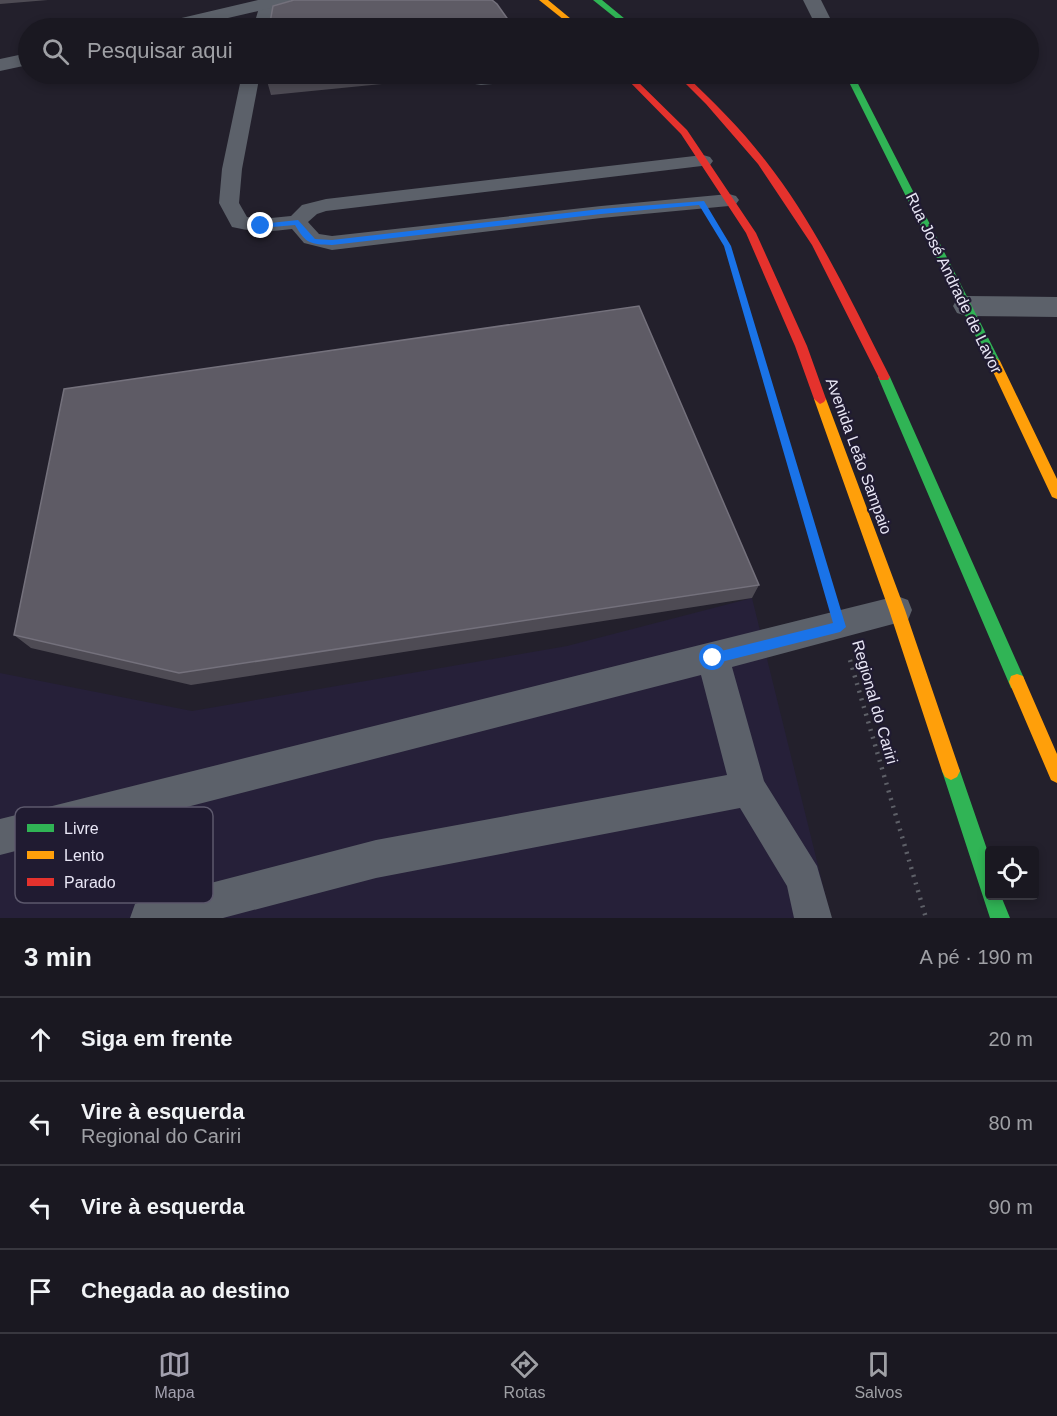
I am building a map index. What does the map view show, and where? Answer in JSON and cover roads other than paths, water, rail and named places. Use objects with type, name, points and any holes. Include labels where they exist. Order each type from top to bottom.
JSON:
[{"type":"main road","points":[[543,0],[566,18]]},
{"type":"main road","points":[[597,0],[620,18]]},
{"type":"main road","name":"Avenida Leão Sampaio","points":[[637,84],[684,132],[751,233],[801,346],[897,610],[985,872]]},
{"type":"main road","points":[[690,84],[762,162],[817,245],[873,351],[1057,774]]},
{"type":"main road","name":"Rua José Andrade de Lavor","points":[[854,84],[967,306],[1057,493]]},
{"type":"main road","points":[[993,900],[1000,918]]},
{"type":"street","points":[[812,0],[821,18]]},
{"type":"street","points":[[206,18],[274,2]]},
{"type":"street","points":[[0,65],[18,61]]},
{"type":"street","points":[[967,306],[1057,307]]},
{"type":"lane","points":[[266,18],[274,2]]},
{"type":"lane","points":[[249,84],[232,169],[229,203],[239,222],[261,226],[298,222]]},
{"type":"lane","points":[[298,222],[303,214],[312,207],[703,161]]},
{"type":"lane","points":[[298,222],[305,236],[313,242],[332,243],[601,212],[729,200]]},
{"type":"lane","points":[[119,807],[840,627],[897,610]]},
{"type":"lane","points":[[713,658],[748,789],[804,879],[813,918]]},
{"type":"lane","points":[[213,901],[375,859],[748,789]]},
{"type":"lane","points":[[0,837],[15,833]]},
{"type":"lane","points":[[149,918],[206,903]]}]
